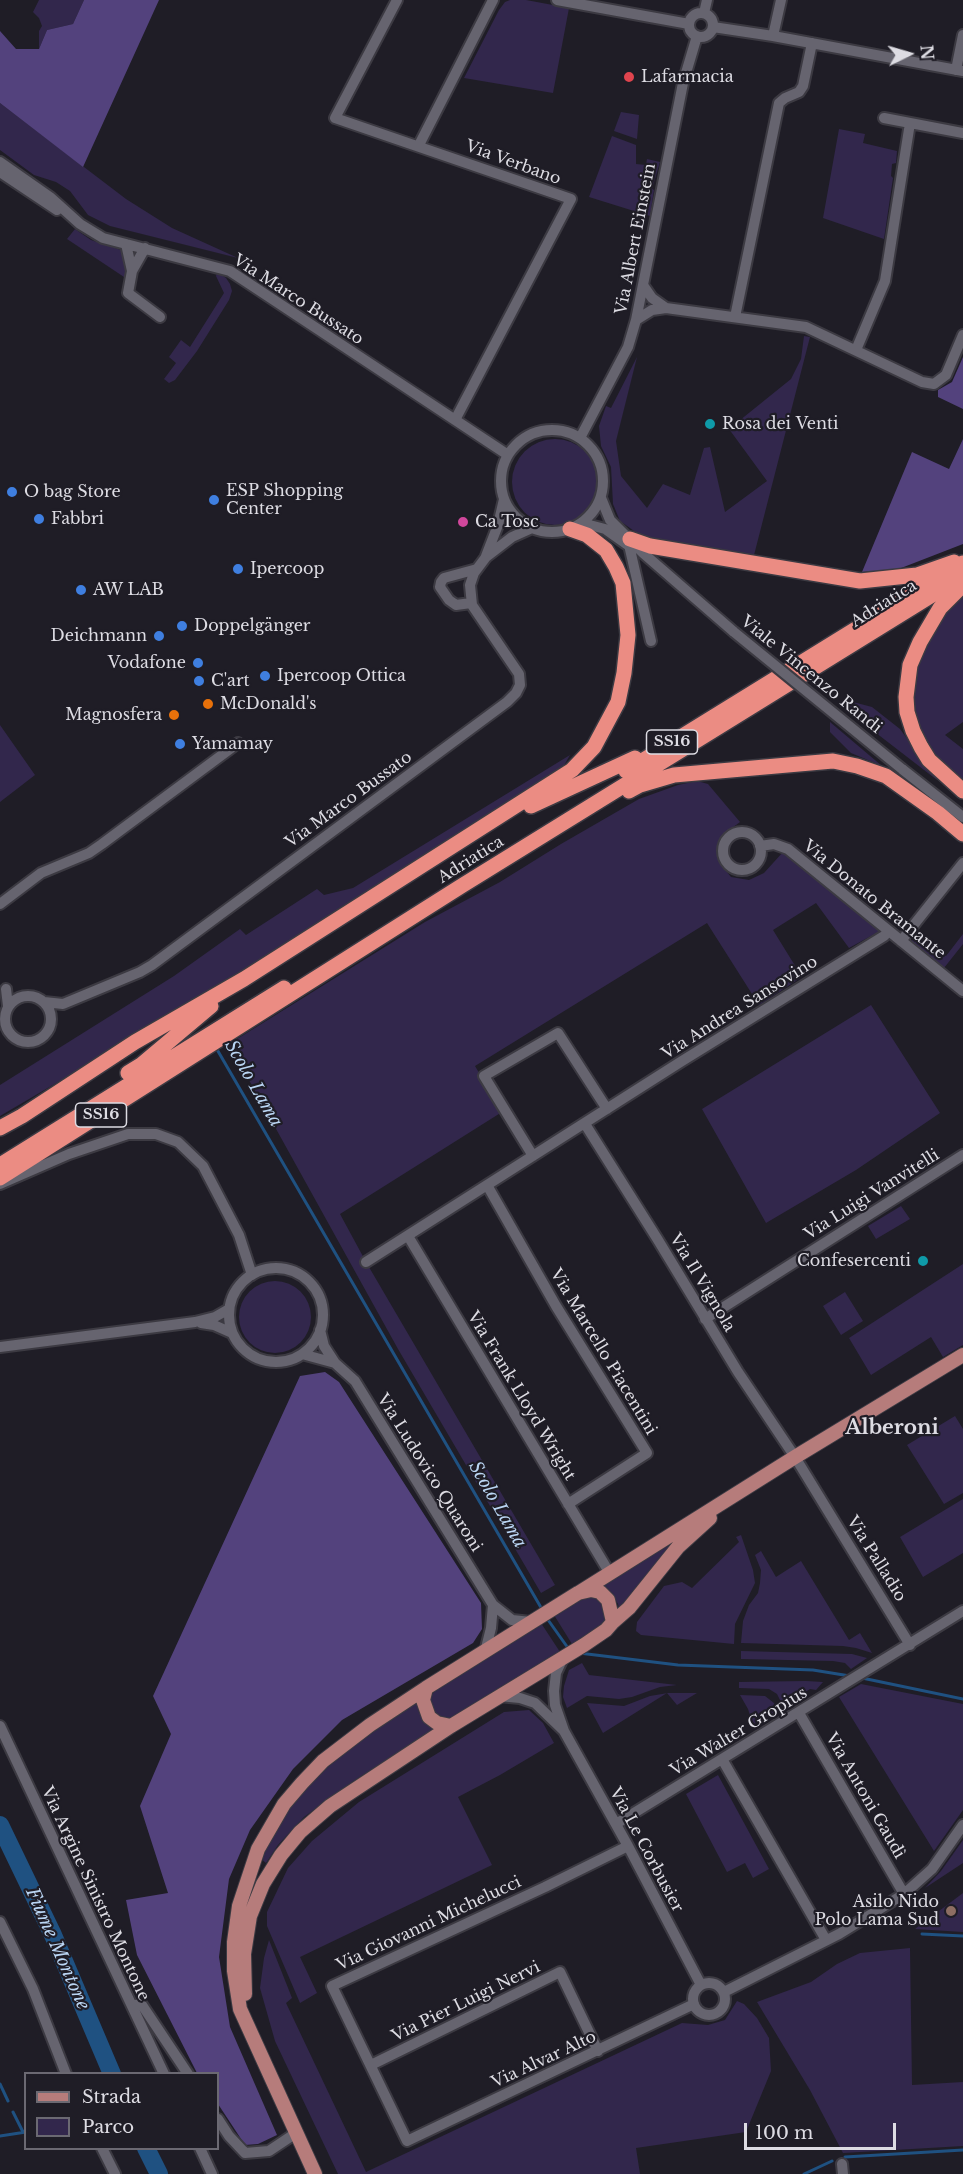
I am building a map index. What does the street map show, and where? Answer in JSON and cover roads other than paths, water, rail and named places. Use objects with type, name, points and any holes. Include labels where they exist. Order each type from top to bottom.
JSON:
[{"type":"highway","points":[[0,1128],[135,1042],[244,979],[488,826],[572,770],[594,747],[618,702],[628,635],[623,584],[606,550],[576,526]]},
{"type":"highway","name":"SS16","points":[[629,542],[860,580],[917,575],[963,562]]},
{"type":"highway","name":"Adriatica","points":[[0,1178],[696,727],[963,562]]},
{"type":"highway","name":"Adriatica","points":[[232,1026],[963,576]]},
{"type":"highway","points":[[963,585],[940,608],[920,642],[910,665],[906,697],[907,712],[921,747],[929,760],[963,790]]},
{"type":"highway","points":[[488,826],[590,780],[696,727]]},
{"type":"highway","name":"SS16","points":[[463,885],[485,881],[640,785],[674,775],[833,762],[857,766],[886,776],[963,834]]},
{"type":"highway","points":[[0,1155],[141,1065],[244,979]]},
{"type":"highway","name":"Adriatica","points":[[0,1165],[199,1047]]},
{"type":"main road","points":[[315,2174],[240,2009],[234,1971],[234,1942],[239,1906],[258,1849],[284,1804],[323,1761],[370,1725],[426,1688],[795,1457],[962,1358]]},
{"type":"main road","points":[[250,2031],[244,1990],[244,1954],[250,1916],[263,1884],[281,1855],[300,1832],[330,1806],[451,1726],[584,1645],[628,1608],[678,1547],[734,1497]]},
{"type":"main road","points":[[578,1593],[591,1590],[600,1592],[608,1600],[613,1622]]},
{"type":"main road","points":[[426,1688],[423,1700],[429,1717],[437,1723],[451,1726]]},
{"type":"street","name":"Via Verbano","points":[[398,0],[335,118],[571,199],[455,420]]},
{"type":"street","points":[[419,145],[493,0]]},
{"type":"street","points":[[557,0],[689,24]]},
{"type":"street","points":[[704,13],[707,0]]},
{"type":"street","points":[[773,36],[781,0]]},
{"type":"street","points":[[704,13],[712,19],[713,27],[707,35],[698,36],[690,30],[689,24],[695,14],[704,13]]},
{"type":"street","points":[[713,27],[960,71],[963,34]]},
{"type":"street","name":"Via Albert Einstein","points":[[580,438],[620,366],[636,320],[681,94],[689,58],[698,36]]},
{"type":"street","points":[[735,317],[779,103],[799,92],[803,86],[812,43]]},
{"type":"street","points":[[884,118],[963,133]]},
{"type":"street","points":[[856,350],[885,282],[910,123]]},
{"type":"street","name":"Via Marco Bussato","points":[[0,162],[50,197],[80,224],[103,237],[230,271],[508,455]]},
{"type":"street","points":[[0,172],[80,224]]},
{"type":"street","points":[[126,244],[132,271]]},
{"type":"street","points":[[145,248],[132,271],[128,293],[160,317]]},
{"type":"street","points":[[643,285],[652,298],[666,308]]},
{"type":"street","points":[[636,320],[652,310],[666,308],[806,327],[922,382],[934,384],[946,375],[963,334]]},
{"type":"street","points":[[486,557],[498,525],[504,499],[501,482],[503,466],[514,446],[528,435],[544,430],[561,430],[580,438],[589,444],[598,456],[603,469],[604,484],[601,498],[594,512],[576,526],[545,532],[532,528],[516,516],[504,499]]},
{"type":"street","name":"Viale Vincenzo Randi","points":[[601,498],[610,520],[629,542],[734,632],[963,817]]},
{"type":"street","name":"Viale Vincenzo Randi","points":[[576,526],[605,530],[629,542]]},
{"type":"street","points":[[477,568],[444,578],[441,582],[440,587],[449,600],[456,605],[471,603],[470,585],[477,568],[486,557],[512,537],[532,528]]},
{"type":"street","points":[[629,542],[651,641]]},
{"type":"street","name":"Via Marco Bussato","points":[[51,1017],[63,1004],[140,972],[162,958],[507,702],[516,693],[519,674],[471,603]]},
{"type":"street","points":[[0,904],[41,873],[89,852],[106,841],[238,743]]},
{"type":"street","name":"Via Donato Bramante","points":[[760,846],[774,844],[788,849],[963,991]]},
{"type":"street","points":[[901,941],[963,863]]},
{"type":"street","name":"Via Andrea Sansovino","points":[[366,1262],[889,931]]},
{"type":"street","points":[[33,996],[44,1002],[51,1017],[50,1025],[41,1038],[26,1043],[18,1041],[6,1030],[4,1014],[8,1006],[20,997],[33,996]]},
{"type":"street","name":"Via Marco Bussato","points":[[44,1002],[63,1004]]},
{"type":"street","points":[[533,1156],[484,1076],[558,1033],[607,1109]]},
{"type":"street","name":"Via Il Vignola","points":[[585,1124],[738,1372],[795,1457]]},
{"type":"street","name":"SS16","points":[[0,1184],[69,1154],[128,1134],[156,1134],[178,1142],[203,1166],[238,1235],[252,1275]]},
{"type":"street","name":"Via Luigi Vanvitelli","points":[[705,1319],[963,1155]]},
{"type":"street","name":"Via Marcello Piacentini","points":[[487,1185],[556,1306],[647,1453],[568,1504]]},
{"type":"street","name":"Via Frank Lloyd Wright","points":[[408,1236],[609,1572]]},
{"type":"street","points":[[279,1269],[293,1272],[305,1279],[315,1290],[321,1302],[320,1330],[313,1344],[291,1360],[280,1362],[256,1358],[238,1343],[232,1333],[229,1309],[233,1295],[252,1275],[266,1270],[279,1269]]},
{"type":"street","points":[[0,1347],[195,1322],[215,1317],[229,1309]]},
{"type":"street","points":[[195,1322],[214,1325],[232,1333]]},
{"type":"street","name":"Via Ludovico Quaroni","points":[[320,1330],[324,1346],[334,1363],[355,1381],[492,1605]]},
{"type":"street","name":"Via Ludovico Quaroni","points":[[302,1354],[334,1363]]},
{"type":"street","name":"Via Palladio","points":[[795,1457],[910,1645]]},
{"type":"street","points":[[492,1605],[512,1620],[531,1622]]},
{"type":"street","points":[[485,1652],[491,1628],[492,1605]]},
{"type":"street","points":[[910,1645],[963,1611]]},
{"type":"street","name":"Via Walter Gropius","points":[[616,1824],[910,1645]]},
{"type":"street","name":"Via Le Corbusier","points":[[563,1658],[556,1673],[554,1690],[555,1705],[564,1731],[701,1984]]},
{"type":"street","name":"Via Le Corbusier","points":[[499,1696],[520,1698],[535,1703],[564,1731]]},
{"type":"street","name":"Via Antoni Gaudì","points":[[799,1713],[904,1894]]},
{"type":"street","name":"Via Argine Sinistro Montone","points":[[0,1726],[164,2072]]},
{"type":"street","points":[[722,1759],[826,1940]]},
{"type":"street","points":[[724,1992],[826,1940],[904,1894],[932,1869],[963,1825]]},
{"type":"street","name":"Via Giovanni Michelucci","points":[[406,2141],[332,1986],[628,1846]]},
{"type":"street","points":[[0,1922],[33,1989],[66,2072]]},
{"type":"street","name":"Via Pier Luigi Nervi","points":[[371,2065],[560,1972],[598,2051]]},
{"type":"street","points":[[714,1983],[724,1992],[725,2003],[715,2014],[700,2012],[694,2004],[694,1991],[701,1984],[714,1983]]},
{"type":"street","name":"Via Alvar Alto","points":[[406,2141],[694,2004]]},
{"type":"street","points":[[132,2006],[142,2005],[187,2072]]},
{"type":"street","points":[[219,2121],[229,2136],[245,2153],[269,2151],[296,2133]]},
{"type":"street","points":[[103,2150],[115,2174]]},
{"type":"street","points":[[201,2150],[212,2174]]},
{"type":"waterway","name":"Scolo Lama","points":[[215,1046],[543,1611]]},
{"type":"waterway","name":"Scolo Lama","points":[[546,1617],[568,1648]]},
{"type":"waterway","name":"Scolo Lama","points":[[579,1653],[678,1665],[813,1670],[850,1676]]},
{"type":"waterway","name":"Scolo Lama","points":[[862,1678],[963,1699]]},
{"type":"waterway","name":"Fiume Montone","points":[[0,1825],[53,1935],[111,2072]]},
{"type":"waterway","points":[[922,1934],[963,1936]]},
{"type":"waterway","points":[[0,2084],[8,2101]]},
{"type":"waterway","points":[[13,2112],[23,2132]]},
{"type":"waterway","points":[[0,2136],[24,2132]]},
{"type":"waterway","name":"Fiume Montone","points":[[147,2150],[159,2174]]},
{"type":"waterway","points":[[845,2157],[963,2150]]},
{"type":"waterway","points":[[804,2174],[832,2161]]},
{"type":"place","name":"Lafarmacia","points":[[629,77]]},
{"type":"place","name":"Rosa dei Venti","points":[[710,424]]},
{"type":"place","name":"O bag Store","points":[[12,492]]},
{"type":"place","name":"ESP Shopping Center","points":[[214,500]]},
{"type":"place","name":"Fabbri","points":[[39,519]]},
{"type":"place","name":"Ca Tosc","points":[[463,522]]},
{"type":"place","name":"Ipercoop","points":[[238,569]]},
{"type":"place","name":"AW LAB","points":[[81,590]]},
{"type":"place","name":"Doppelgänger","points":[[182,626]]},
{"type":"place","name":"Deichmann","points":[[159,636]]},
{"type":"place","name":"Vodafone","points":[[198,663]]},
{"type":"place","name":"Ipercoop Ottica","points":[[265,676]]},
{"type":"place","name":"C'art","points":[[199,681]]},
{"type":"place","name":"McDonald's","points":[[208,704]]},
{"type":"place","name":"Magnosfera","points":[[174,715]]},
{"type":"place","name":"Yamamay","points":[[180,744]]},
{"type":"place","name":"Confesercenti","points":[[923,1261]]},
{"type":"place","name":"Asilo Nido Polo Lama Sud","points":[[951,1911]]},
{"type":"district","name":"Alberoni","points":[[892,1428]]}]
